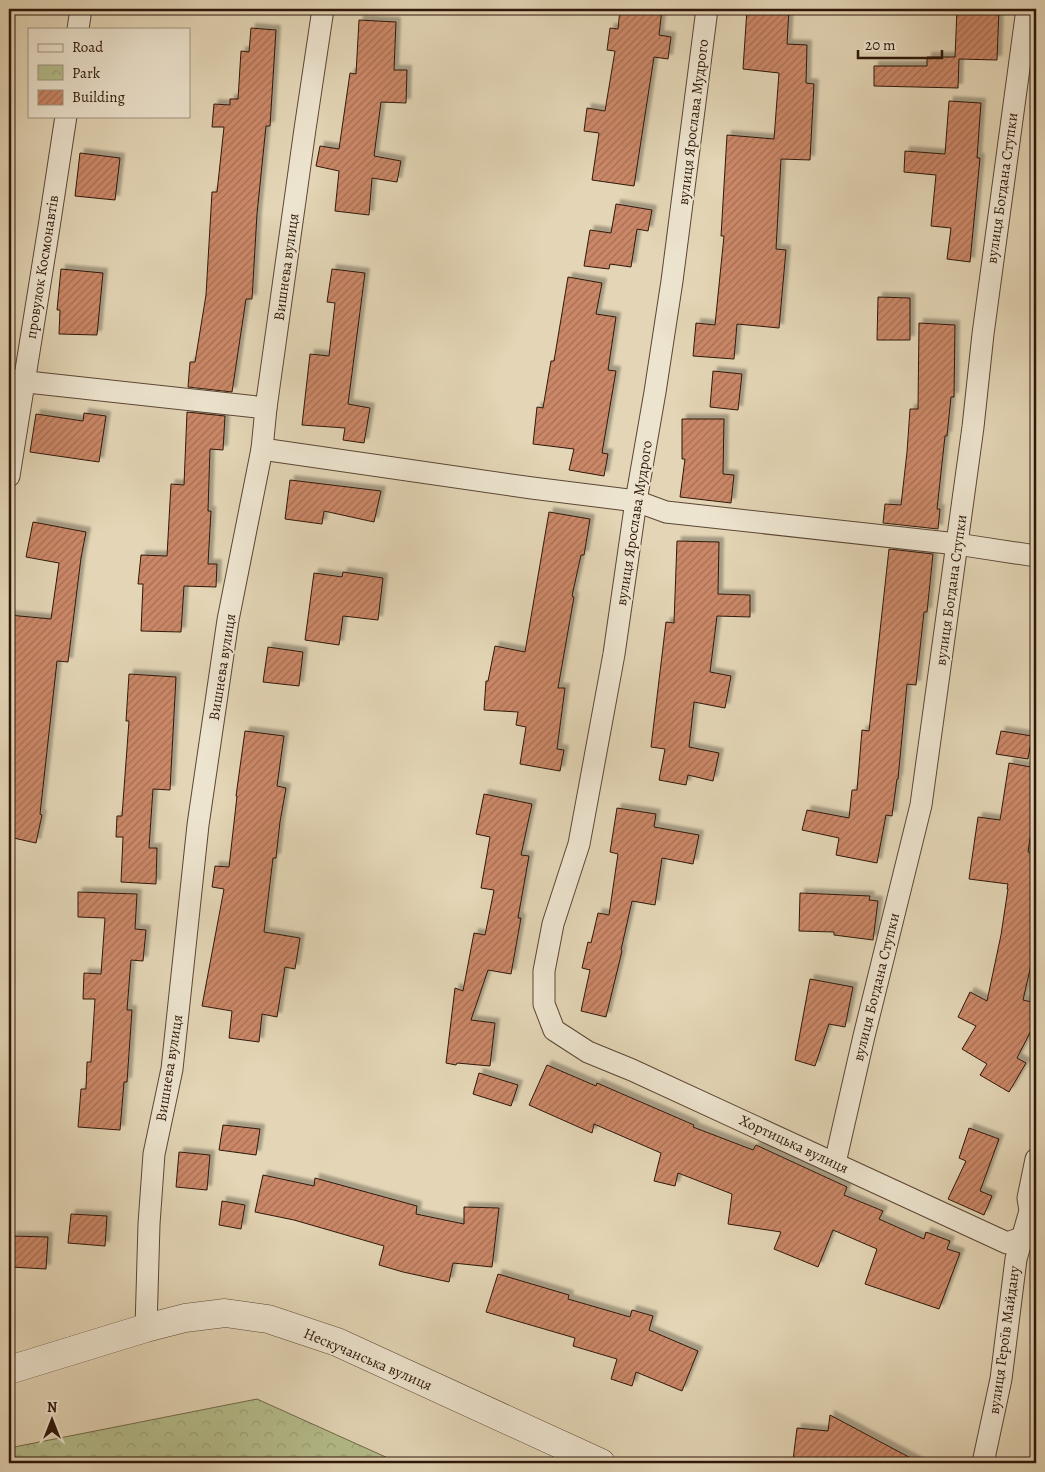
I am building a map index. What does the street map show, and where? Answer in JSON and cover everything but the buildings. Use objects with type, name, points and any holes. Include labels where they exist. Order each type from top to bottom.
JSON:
[{"type":"street","points":[[78,28],[81,9]]},
{"type":"street","name":"Вишнева вулиця","points":[[146,1328],[149,1224],[154,1154],[172,1069],[198,824],[228,620],[262,449],[304,129],[323,9]]},
{"type":"street","name":"вулиця Ярослава Мудрого","points":[[554,1030],[544,1004],[544,971],[553,924],[579,844],[614,654],[636,501],[672,281],[707,9]]},
{"type":"street","name":"вулиця Богдана Ступки","points":[[835,1163],[921,805],[973,427],[982,334],[1027,9]]},
{"type":"street","name":"провулок Космонавтів","points":[[9,476],[16,381],[49,227],[66,118]]},
{"type":"street","points":[[16,381],[266,408]]},
{"type":"street","points":[[262,449],[636,501],[666,512],[957,544],[1036,556]]},
{"type":"street","name":"Хортицька вулиця","points":[[554,1030],[588,1052],[632,1070],[835,1163],[1007,1244],[1029,1235]]},
{"type":"street","name":"вулиця Героїв Майдану","points":[[983,1463],[1001,1379],[1016,1259],[1029,1235],[1030,1211],[1028,1198],[1036,1159]]},
{"type":"street","name":"Нескучанська вулиця","points":[[9,1370],[185,1318],[225,1313],[268,1319],[337,1342],[600,1463]]},
{"type":"green space","points":[[257,1399],[399,1463],[9,1463],[9,1448]]}]
